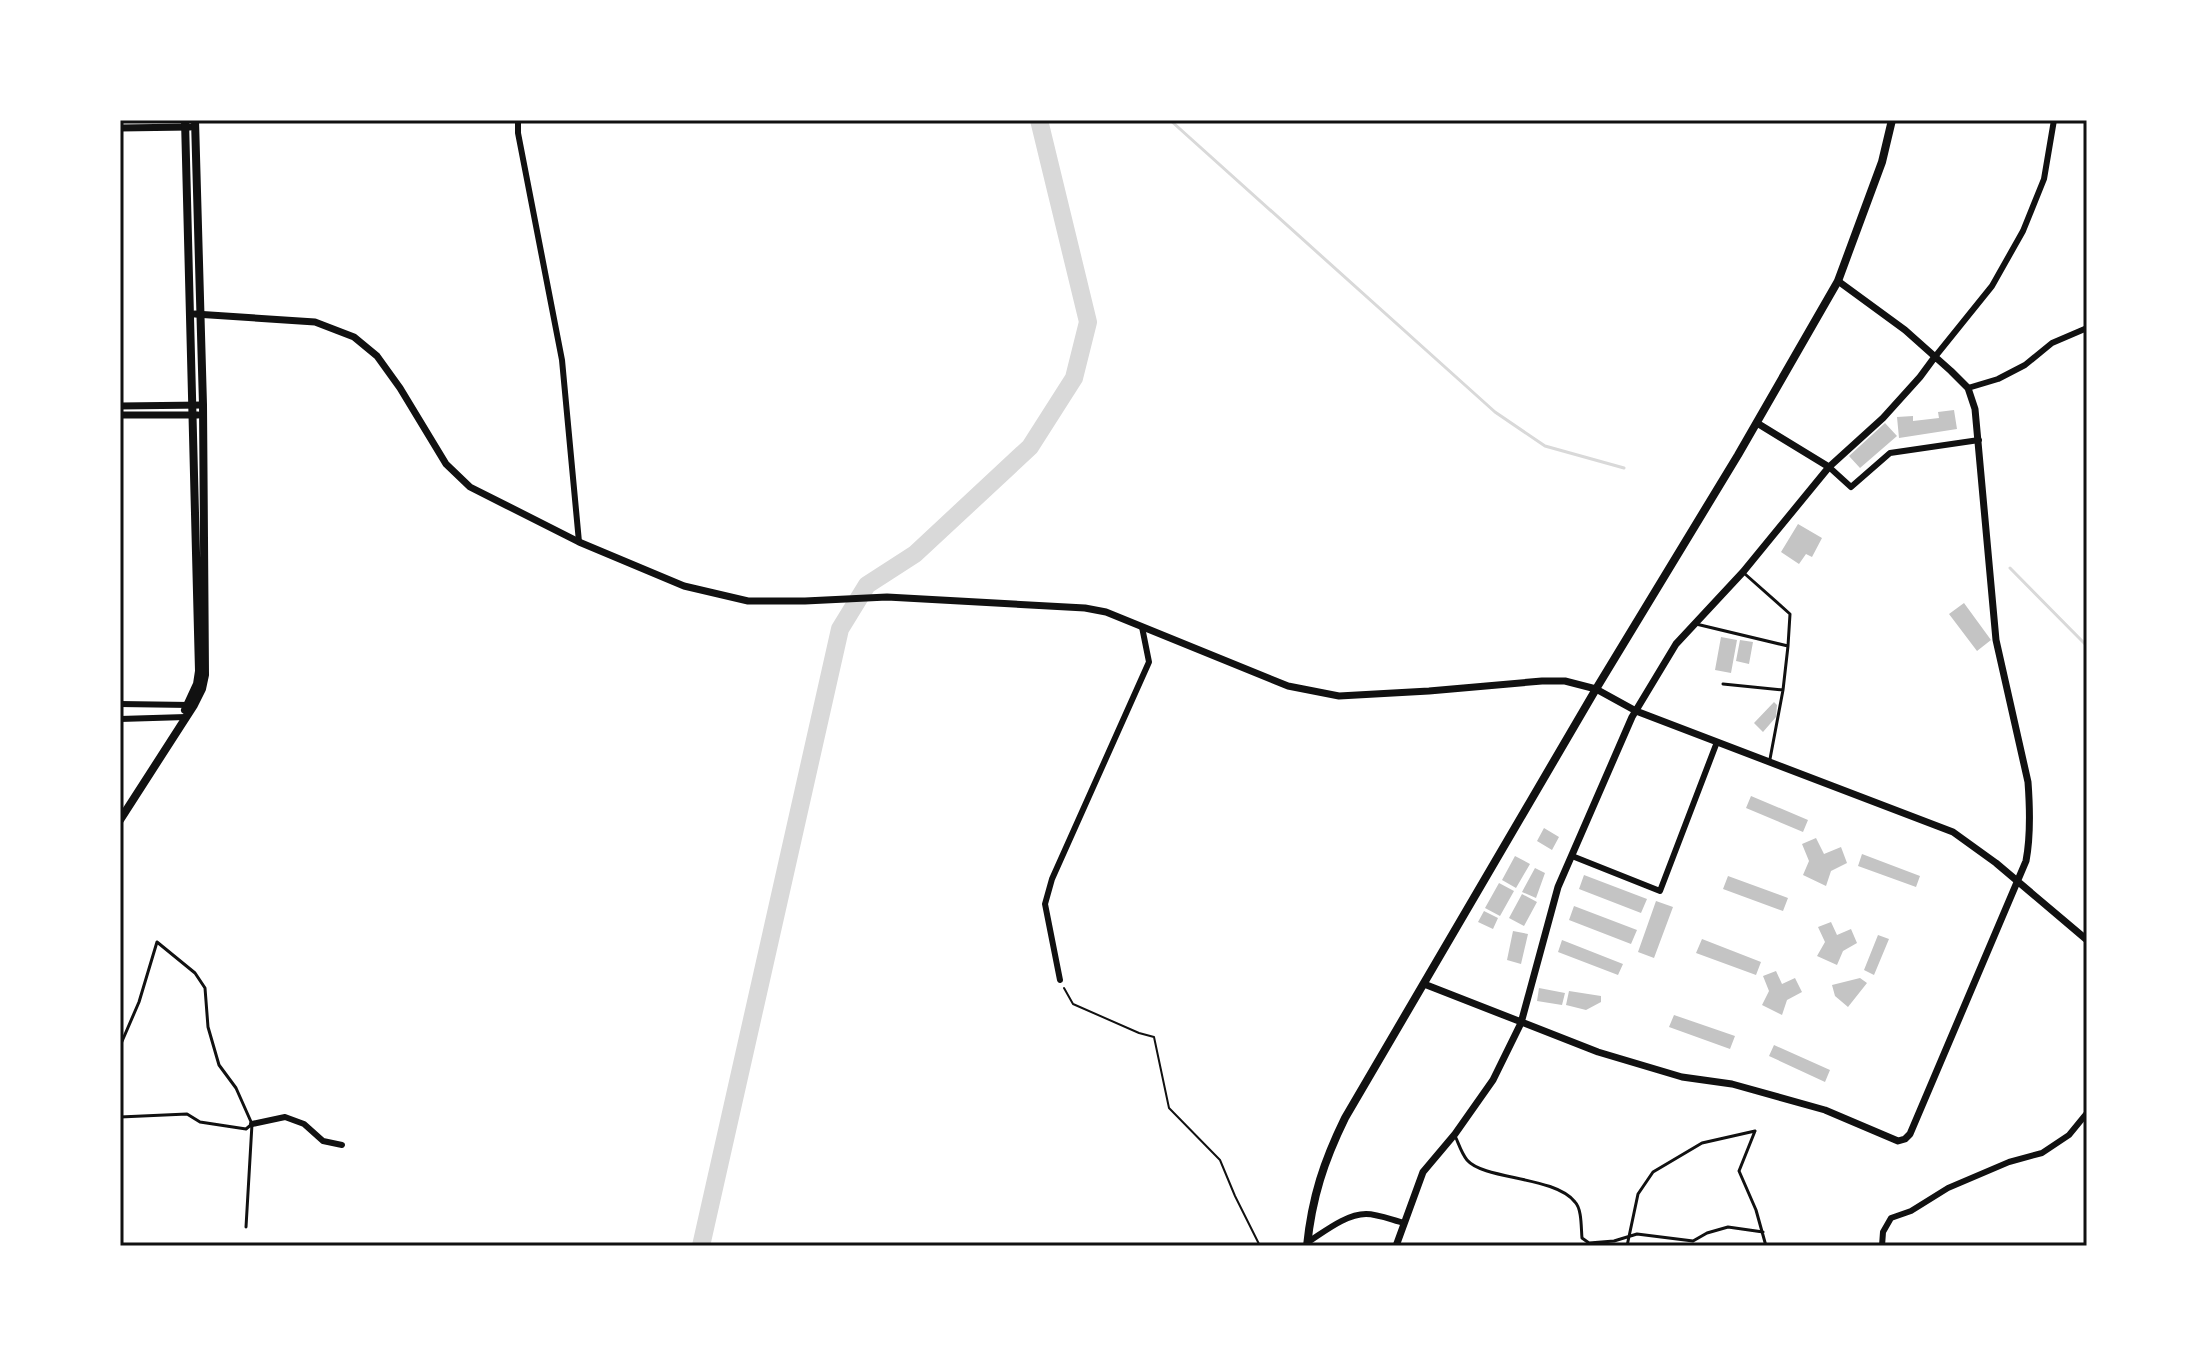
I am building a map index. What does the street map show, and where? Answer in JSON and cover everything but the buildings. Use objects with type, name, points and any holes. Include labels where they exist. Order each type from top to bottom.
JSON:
[{"type":"main road","points":[[1307,1244],[1312,1208],[1325,1161],[1345,1118],[1838,281],[1882,162],[1892,120]]},
{"type":"main road","points":[[185,124],[190,313],[198,410]]},
{"type":"main road","points":[[120,820],[202,689],[205,675],[195,124]]},
{"type":"main road","points":[[120,811],[183,718]]},
{"type":"street","points":[[518,120],[562,360],[579,542]]},
{"type":"street","points":[[1396,1246],[1423,1172],[1455,1134],[1493,1080],[1521,1023],[1558,887],[1636,711],[1676,644],[1743,572],[1829,467],[1883,418],[1920,377],[1992,286],[2023,231],[2044,179],[2054,120]]},
{"type":"street","points":[[120,128],[195,124]]},
{"type":"street","points":[[1424,984],[1598,1052],[1682,1077],[1732,1084],[1825,1110],[1898,1141],[1910,1134],[2018,882],[2028,852],[2030,805],[2028,782],[1996,640],[1979,440],[1975,409],[1968,388],[1905,330],[1838,281]]},
{"type":"street","points":[[190,313],[315,322],[354,337],[377,356],[446,464],[470,487],[579,542],[684,586],[748,601],[887,597],[1061,605],[1106,612],[1288,686],[1339,696],[1565,681],[1596,689],[1636,711],[1953,832],[1973,845],[2087,940]]},
{"type":"street","points":[[1968,388],[1998,379],[2025,365],[2052,343],[2087,328]]},
{"type":"street","points":[[120,406],[198,410]]},
{"type":"street","points":[[120,415],[198,410]]},
{"type":"street","points":[[1757,423],[1829,467],[1851,487],[1890,453],[1979,440]]},
{"type":"street","points":[[1060,980],[1045,904],[1052,879],[1149,662],[1142,627]]},
{"type":"street","points":[[120,704],[190,705]]},
{"type":"street","points":[[120,719],[183,718]]},
{"type":"street","points":[[1572,856],[1660,891],[1717,742]]},
{"type":"street","points":[[1882,1246],[1883,1232],[1891,1218],[1911,1211],[1948,1188],[2009,1162],[2042,1153],[2069,1135],[2087,1113]]},
{"type":"street","points":[[252,1124],[285,1117],[304,1124],[323,1141],[342,1145]]},
{"type":"street","points":[[1307,1244],[1347,1219],[1363,1214],[1404,1223]]},
{"type":"lane","points":[[1743,572],[1790,614],[1783,690],[1768,762]]},
{"type":"lane","points":[[1696,624],[1788,646]]},
{"type":"lane","points":[[1723,684],[1783,690]]},
{"type":"lane","points":[[120,1046],[139,1002],[157,942],[195,973],[205,988],[208,1027],[219,1065],[236,1088],[252,1124],[246,1227]]},
{"type":"lane","points":[[120,1117],[187,1114],[200,1122],[222,1126],[246,1129],[252,1124]]},
{"type":"lane","points":[[1627,1246],[1638,1194],[1653,1172],[1702,1143],[1755,1131],[1739,1171],[1756,1210],[1766,1246]]},
{"type":"lane","points":[[1455,1134],[1466,1159],[1476,1167],[1531,1181],[1574,1200],[1578,1206],[1582,1238],[1589,1243],[1614,1241],[1629,1235],[1693,1241],[1728,1227],[1763,1232]]},
{"type":"path","points":[[1060,980],[1073,1004],[1154,1037],[1169,1108],[1220,1160],[1260,1246]]},
{"type":"waterway","points":[[701,1246],[840,629],[867,585],[915,554],[1030,447],[1074,378],[1088,322],[1039,120]]},
{"type":"waterway","points":[[1170,120],[1495,412],[1545,446],[1624,468]]},
{"type":"waterway","points":[[2010,568],[2087,646]]}]
